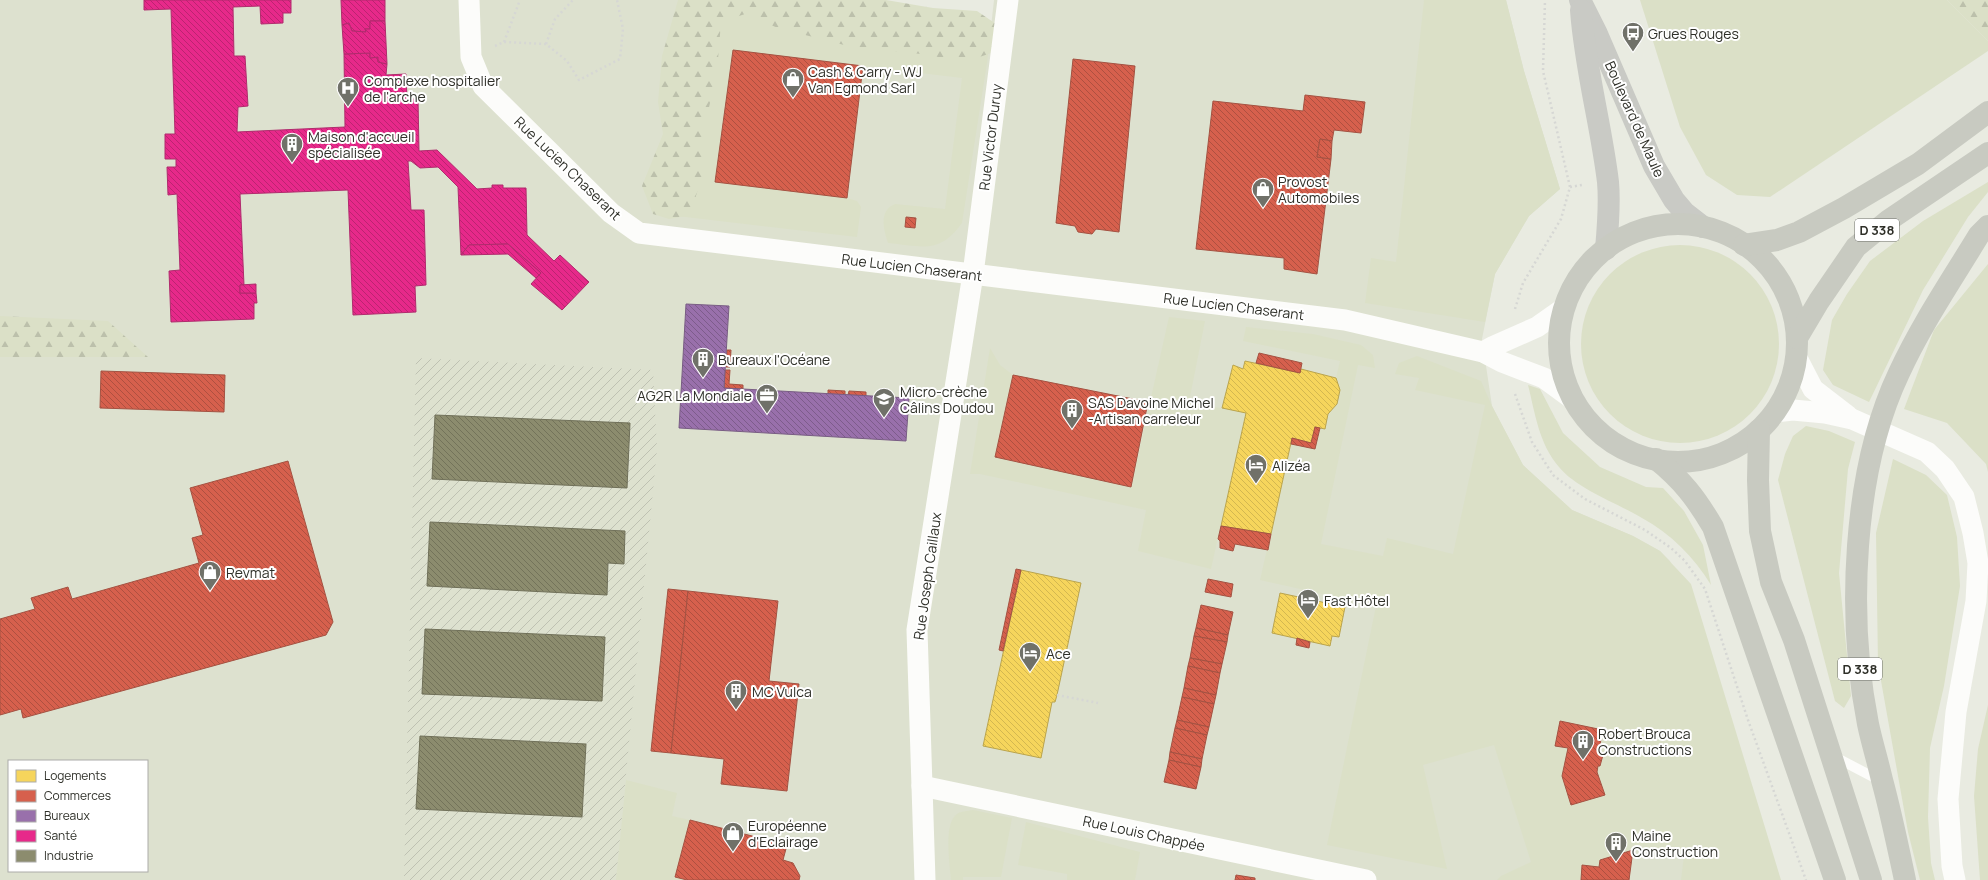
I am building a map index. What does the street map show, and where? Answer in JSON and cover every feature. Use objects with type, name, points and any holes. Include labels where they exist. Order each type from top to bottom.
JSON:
[{"type":"main road","name":"Boulevard de Maule","points":[[1580,1],[1597,34],[1654,166],[1674,200],[1685,213],[1703,227]]},
{"type":"main road","name":"Boulevard de Maule","points":[[1580,1],[1583,45],[1608,182],[1609,217],[1606,249]]},
{"type":"main road","name":"D 338","points":[[1744,245],[1778,240],[1799,232],[1844,208],[1918,164],[1988,112]]},
{"type":"main road","name":"D 338","points":[[1796,347],[1819,301],[1856,248],[1889,220],[1988,153]]},
{"type":"main road","points":[[1674,224],[1703,227],[1731,237],[1744,245],[1765,263],[1782,285],[1793,311],[1796,347],[1786,392],[1774,412],[1759,430],[1741,443],[1711,457],[1684,461],[1656,459],[1628,450],[1604,435],[1587,419],[1574,400],[1564,378],[1560,355],[1560,331],[1564,308],[1581,275],[1606,249],[1631,234],[1652,227],[1674,224]]},
{"type":"main road","name":"D 338","points":[[1905,880],[1883,782],[1868,724],[1859,660],[1856,622],[1861,512],[1880,427],[1898,374],[1924,324],[1979,235],[1988,226]]},
{"type":"main road","points":[[1759,430],[1758,480],[1760,531],[1772,582],[1794,640],[1871,880]]},
{"type":"main road","points":[[1656,459],[1685,485],[1698,502],[1713,527],[1835,880]]},
{"type":"street","name":"Rue Lucien Chaserant","points":[[469,0],[470,56],[484,86],[611,213],[639,233],[1345,320],[1483,352],[1502,362],[1544,378],[1574,400]]},
{"type":"street","name":"Rue Victor Duruy","points":[[973,274],[1008,0]]},
{"type":"street","name":"Rue Joseph Caillaux","points":[[925,880],[917,630],[973,274]]},
{"type":"street","points":[[1483,352],[1537,327],[1564,308]]},
{"type":"street","points":[[1796,347],[1813,389],[1852,419]]},
{"type":"street","points":[[1774,412],[1793,410],[1825,413],[1852,419],[1927,452],[1945,470],[1964,496],[1973,532],[1978,563],[1976,601],[1956,712],[1948,799],[1954,880]]},
{"type":"street","name":"Rue Louis Chappée","points":[[922,786],[1366,880]]},
{"type":"lane","points":[[1831,755],[1883,782]]},
{"type":"path","points":[[520,0],[504,42],[546,44],[566,61],[579,80],[620,59],[623,29],[617,0]]},
{"type":"path","points":[[546,44],[555,19],[573,0]]},
{"type":"path","points":[[1507,340],[1523,283],[1561,219],[1570,187],[1543,71],[1545,0]]},
{"type":"path","points":[[1502,362],[1517,398],[1532,442],[1553,475],[1585,499],[1645,530],[1671,548],[1685,561],[1705,589],[1748,720],[1806,880]]},
{"type":"path","points":[[1057,695],[1098,703]]},
{"type":"shaded area","points":[[0,0],[792,0],[991,27],[994,0],[1506,0],[1524,71],[1560,189],[1529,216],[1495,274],[1482,339],[1492,406],[1523,465],[1572,510],[1633,536],[1660,551],[1670,561],[1780,880],[0,880]]},
{"type":"shaded area","points":[[416,358],[653,370],[657,449],[616,880],[404,880]]},
{"type":"green space","points":[[678,0],[886,0],[933,8],[977,11],[999,26],[994,52],[962,63],[930,55],[848,46],[778,28],[745,14],[721,22],[717,72],[705,125],[702,177],[694,202],[686,216],[669,219],[653,214],[642,186],[663,134],[658,102],[662,56]]},
{"type":"green space","points":[[713,0],[991,27],[987,63],[962,223],[954,233],[946,240],[929,246],[888,243],[884,226],[884,215],[890,207],[895,204],[945,209],[962,78],[864,66],[847,198],[857,201],[861,207],[857,237],[677,216]]},
{"type":"green space","points":[[1424,0],[1506,0],[1524,71],[1560,189],[1529,216],[1495,274],[1485,322],[1365,303],[1371,258],[1396,262]]},
{"type":"green space","points":[[1640,0],[1947,0],[1988,41],[1988,51],[1770,197],[1737,195],[1706,175],[1680,127]]},
{"type":"green space","points":[[1947,0],[1988,0],[1988,41]]},
{"type":"green space","points":[[1988,182],[1988,192],[1968,217],[1923,290],[1869,402],[1833,385],[1823,370],[1832,320],[1847,294],[1870,261],[1923,221]]},
{"type":"green space","points":[[1670,245],[1690,245],[1709,249],[1727,256],[1743,267],[1757,281],[1768,297],[1772,306],[1779,334],[1779,354],[1775,373],[1768,391],[1757,407],[1743,421],[1727,432],[1709,439],[1690,443],[1670,443],[1651,439],[1633,432],[1617,421],[1603,407],[1592,391],[1585,373],[1581,354],[1581,334],[1585,315],[1592,297],[1603,281],[1617,267],[1633,256],[1651,249]]},
{"type":"green space","points":[[1988,264],[1988,472],[1986,464],[1947,423],[1904,409],[1934,330]]},
{"type":"green space","points":[[0,316],[108,321],[148,357],[0,357]]},
{"type":"green space","points":[[1169,317],[1205,321],[1189,402],[1246,413],[1211,569],[1138,551],[1146,510],[980,474],[970,474],[990,348],[1000,365],[1013,375],[995,457],[1131,487]]},
{"type":"green space","points":[[1246,327],[1313,334],[1361,345],[1373,355],[1375,368],[1358,365],[1321,544],[1383,556],[1387,538],[1453,554],[1485,405],[1415,390],[1419,378],[1395,374],[1399,363],[1417,356],[1481,381],[1492,406],[1523,465],[1572,510],[1633,536],[1660,551],[1691,584],[1781,880],[1681,880],[1684,855],[1633,850],[1600,860],[1599,867],[1582,865],[1581,880],[1497,880],[1501,876],[1531,862],[1494,745],[1423,765],[1447,869],[1327,845],[1376,606],[1260,580],[1291,444],[1315,449],[1320,428],[1325,429],[1328,414],[1340,390],[1336,378],[1340,361],[1243,341]]},
{"type":"green space","points":[[1528,385],[1540,389],[1563,433],[1600,467],[1646,487],[1663,488],[1684,511],[1703,545],[1711,585],[1697,565],[1681,547],[1663,531],[1632,512],[1587,489],[1567,475],[1559,467],[1552,458],[1542,438]]},
{"type":"green space","points":[[1806,426],[1829,431],[1855,442],[1848,469],[1839,573],[1851,696],[1844,708],[1835,701],[1778,480],[1785,454],[1793,436]]},
{"type":"green space","points":[[1893,459],[1926,475],[1947,495],[1957,537],[1960,586],[1944,686],[1930,748],[1928,817],[1931,863],[1935,880],[1920,880],[1908,832],[1878,664],[1876,533]]},
{"type":"green space","points":[[1988,705],[1988,880],[1980,880],[1974,796],[1978,749]]},
{"type":"green space","points":[[626,780],[677,793],[672,816],[690,820],[675,877],[687,880],[616,880]]},
{"type":"green space","points":[[973,810],[1012,818],[1001,877],[963,877],[963,880],[951,880],[948,844],[950,826],[957,814]]},
{"type":"green space","points":[[1026,822],[1140,852],[1135,880],[1067,880],[1067,874],[1018,865]]},
{"type":"building: Logements","name":"Alizéa","points":[[1245,361],[1300,373],[1301,369],[1336,378],[1340,390],[1337,404],[1328,414],[1325,429],[1315,427],[1311,443],[1292,438],[1271,534],[1221,526],[1246,413],[1222,408],[1233,365],[1243,369]]},
{"type":"building: Logements","name":"Ace","points":[[1021,570],[1081,583],[1057,695],[1055,702],[1052,702],[1041,758],[983,746]]},
{"type":"building: Logements","name":"Fast Hôtel","points":[[1280,593],[1345,607],[1339,637],[1332,636],[1330,646],[1272,633]]},
{"type":"building: Commerces","name":"Cash & Carry - WJ Van Egmond Sarl","points":[[733,50],[863,66],[847,198],[715,182]]},
{"type":"building: Commerces","points":[[1073,59],[1135,66],[1119,232],[1096,229],[1092,234],[1078,232],[1075,226],[1056,223]]},
{"type":"building: Commerces","name":"Provost Automobiles","points":[[1305,95],[1365,102],[1361,133],[1334,130],[1332,141],[1320,139],[1317,157],[1331,159],[1317,274],[1284,269],[1284,258],[1196,249],[1213,101],[1303,111]]},
{"type":"building: Commerces","points":[[1320,139],[1332,141],[1331,159],[1317,157]]},
{"type":"building: Commerces","points":[[906,217],[916,218],[915,228],[905,227]]},
{"type":"building: Commerces","points":[[727,350],[731,350],[730,367],[726,367]]},
{"type":"building: Commerces","points":[[1259,353],[1302,363],[1300,373],[1256,363]]},
{"type":"building: Commerces","points":[[725,370],[730,370],[729,384],[743,385],[743,389],[724,388]]},
{"type":"building: Commerces","points":[[101,371],[225,375],[224,412],[100,408]]},
{"type":"building: Commerces","name":"SAS Davoine Michel -Artisan carreleur","points":[[1013,375],[1148,402],[1131,487],[995,457]]},
{"type":"building: Commerces","points":[[828,390],[845,391],[845,395],[828,394]]},
{"type":"building: Commerces","points":[[849,391],[866,392],[866,396],[848,395]]},
{"type":"building: Commerces","points":[[1315,427],[1320,428],[1315,449],[1291,444],[1292,438],[1311,443]]},
{"type":"building: Commerces","name":"Revmat","points":[[288,461],[333,622],[326,635],[23,718],[21,709],[0,715],[0,619],[35,609],[31,598],[68,587],[72,599],[199,563],[192,538],[203,535],[190,488]]},
{"type":"building: Commerces","points":[[1221,526],[1271,534],[1268,550],[1235,544],[1233,551],[1220,548],[1220,541],[1218,539]]},
{"type":"building: Commerces","points":[[1016,569],[1021,570],[1003,651],[999,650]]},
{"type":"building: Commerces","points":[[1208,579],[1233,584],[1231,597],[1205,592]]},
{"type":"building: Commerces","points":[[668,589],[688,591],[671,753],[651,751]]},
{"type":"building: Commerces","name":"MC Vulca","points":[[688,591],[778,601],[769,681],[799,684],[787,791],[721,784],[724,759],[671,753]]},
{"type":"building: Commerces","points":[[1201,605],[1233,612],[1228,635],[1196,628]]},
{"type":"building: Commerces","points":[[1196,628],[1228,635],[1227,642],[1194,636]]},
{"type":"building: Commerces","points":[[1194,636],[1227,642],[1222,664],[1190,658]]},
{"type":"building: Commerces","points":[[1297,638],[1310,642],[1309,648],[1296,645]]},
{"type":"building: Commerces","points":[[1190,658],[1222,664],[1220,673],[1188,666]]},
{"type":"building: Commerces","points":[[1188,666],[1220,673],[1216,695],[1184,688]]},
{"type":"building: Commerces","points":[[1184,688],[1216,695],[1214,704],[1182,697]]},
{"type":"building: Commerces","points":[[1182,697],[1214,704],[1209,727],[1177,720]]},
{"type":"building: Commerces","points":[[1177,720],[1209,727],[1207,735],[1175,728]]},
{"type":"building: Commerces","name":"Robert Brouca Constructions","points":[[1560,721],[1603,730],[1598,754],[1603,755],[1597,772],[1605,795],[1571,805],[1562,776],[1568,748],[1555,746]]},
{"type":"building: Commerces","points":[[1175,728],[1207,735],[1202,759],[1170,752]]},
{"type":"building: Commerces","points":[[1170,752],[1202,759],[1201,767],[1169,760]]},
{"type":"building: Commerces","points":[[1169,760],[1201,767],[1196,789],[1164,782]]},
{"type":"building: Commerces","name":"Européenne d'Eclairage","points":[[690,820],[787,845],[783,860],[793,863],[800,876],[799,880],[687,880],[675,877]]},
{"type":"building: Commerces","name":"Maine Construction","points":[[1633,850],[1629,880],[1581,880],[1582,865],[1599,867],[1600,860]]},
{"type":"building: Commerces","points":[[1236,875],[1255,878],[1255,880],[1235,880]]},
{"type":"building: Bureaux","name":"Bureaux l'Océane","points":[[686,304],[729,306],[724,388],[909,398],[906,441],[679,428]]},
{"type":"building: Santé","name":"Maison d'accueil spécialisée","points":[[144,0],[291,0],[291,13],[283,13],[283,23],[261,24],[260,6],[233,7],[234,56],[245,56],[248,106],[238,107],[237,132],[345,127],[344,54],[370,53],[370,58],[378,57],[378,62],[387,64],[386,75],[406,74],[407,99],[418,99],[419,151],[437,150],[477,189],[492,188],[492,185],[503,185],[503,188],[526,188],[527,235],[554,261],[560,255],[589,282],[562,310],[531,284],[541,273],[508,244],[469,245],[461,255],[458,187],[438,167],[420,168],[411,161],[408,161],[411,210],[424,210],[426,285],[415,286],[416,312],[353,315],[348,190],[240,194],[244,285],[240,285],[240,293],[256,293],[257,303],[254,303],[254,319],[171,322],[169,271],[180,270],[177,194],[168,195],[167,167],[176,167],[176,159],[165,159],[165,134],[175,134],[171,9],[144,10]]},
{"type":"building: Santé","points":[[341,0],[385,0],[385,21],[370,21],[370,29],[365,29],[366,32],[352,31],[349,23],[342,25]]},
{"type":"building: Santé","points":[[370,21],[385,21],[387,64],[378,62],[378,57],[370,58],[370,53],[344,54],[342,25],[349,23],[352,31],[366,32],[365,29],[370,29]]},
{"type":"building: Santé","points":[[508,244],[541,273],[536,278],[508,254],[461,255],[469,245]]},
{"type":"building: Santé","points":[[256,284],[256,293],[240,293],[240,285]]},
{"type":"building: Industrie","points":[[435,415],[630,423],[627,488],[432,479]]},
{"type":"building: Industrie","points":[[430,522],[625,531],[624,564],[608,563],[607,595],[427,586]]},
{"type":"building: Industrie","points":[[425,629],[605,637],[602,701],[422,694]]},
{"type":"building: Industrie","points":[[420,736],[586,744],[582,817],[416,809]]},
{"type":"place","name":"Grues Rouges","points":[[1633,52]]},
{"type":"place","name":"Cash & Carry - WJ Van Egmond Sarl","points":[[793,98]]},
{"type":"place","name":"Complexe hospitalier de l'arche","points":[[348,108]]},
{"type":"place","name":"Maison d'accueil spécialisée","points":[[292,164]]},
{"type":"place","name":"Provost Automobiles","points":[[1263,208]]},
{"type":"place","name":"Bureaux l'Océane","points":[[703,378]]},
{"type":"place","name":"AG2R La Mondiale","points":[[767,414]]},
{"type":"place","name":"Micro-crèche Câlins Doudou","points":[[884,418]]},
{"type":"place","name":"SAS Davoine Michel -Artisan carreleur","points":[[1072,430]]},
{"type":"place","name":"Alizéa","points":[[1256,484]]},
{"type":"place","name":"Revmat","points":[[210,592]]},
{"type":"place","name":"Fast Hôtel","points":[[1308,620]]},
{"type":"place","name":"Ace","points":[[1030,672]]},
{"type":"place","name":"MC Vulca","points":[[736,710]]},
{"type":"place","name":"Robert Brouca Constructions","points":[[1583,760]]},
{"type":"place","name":"Européenne d'Eclairage","points":[[733,852]]},
{"type":"place","name":"Maine Construction","points":[[1616,862]]}]
